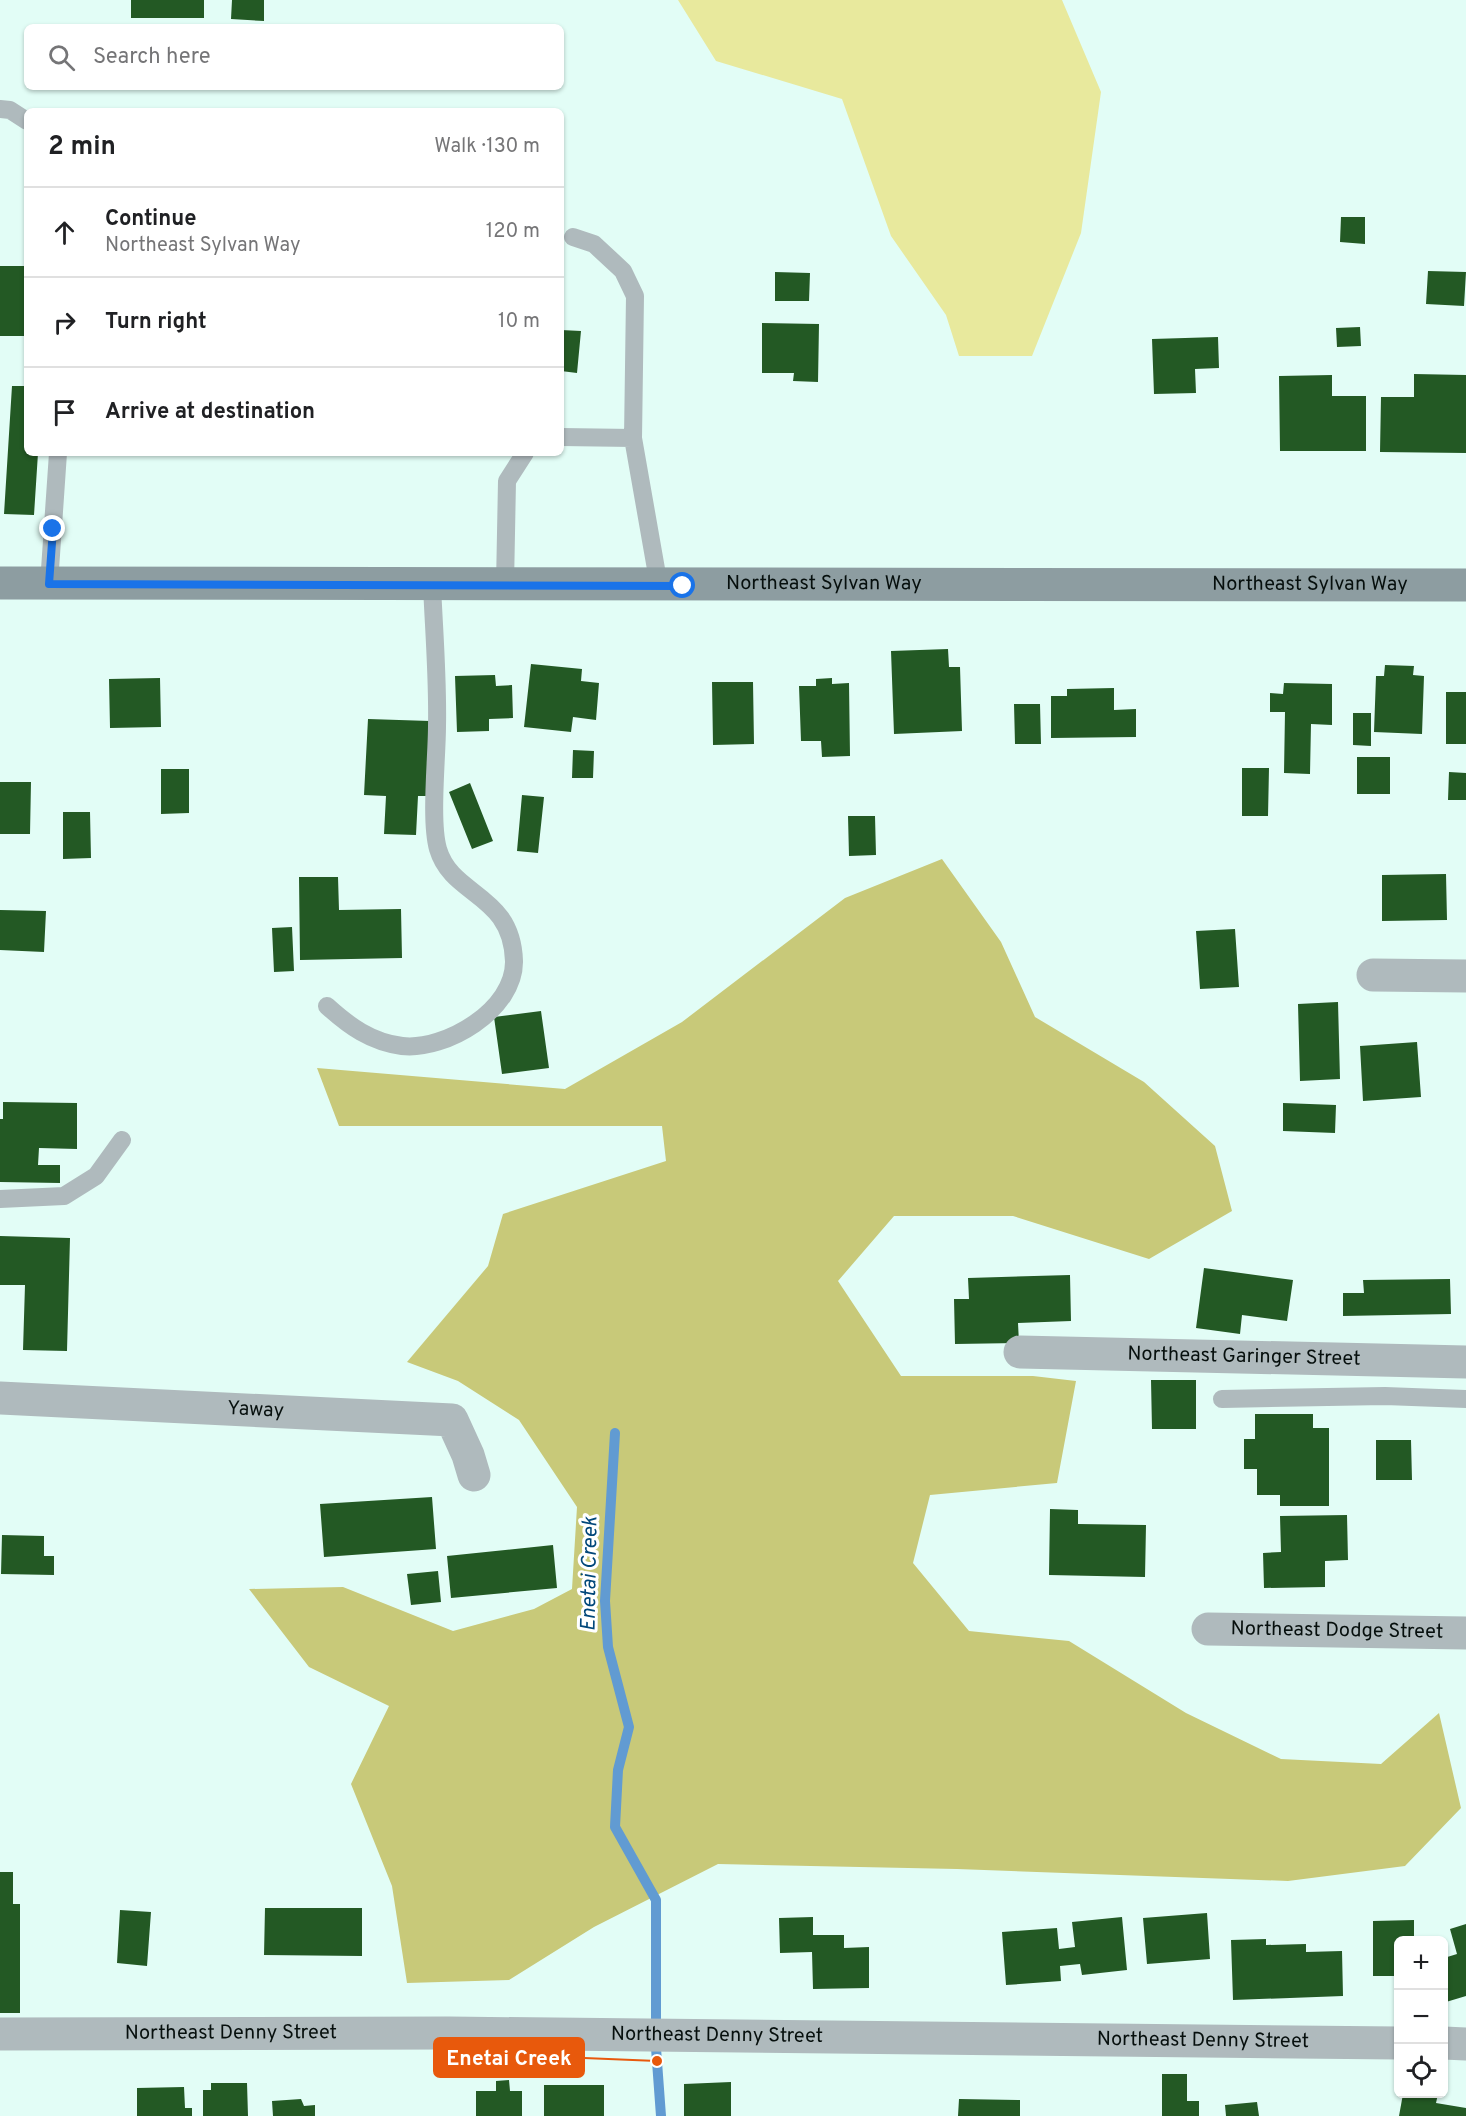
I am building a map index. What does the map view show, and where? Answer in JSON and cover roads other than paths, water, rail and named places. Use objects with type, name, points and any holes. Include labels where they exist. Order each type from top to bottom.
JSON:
[{"type":"main road","name":"Northeast Sylvan Way","points":[[0,584],[1466,585]]},
{"type":"street","points":[[1374,975],[1466,976]]},
{"type":"street","name":"Northeast Garinger Street","points":[[1020,1352],[1466,1362]]},
{"type":"street","name":"Yaway","points":[[0,1398],[452,1420],[468,1455],[474,1475]]},
{"type":"street","name":"Northeast Dodge Street","points":[[1208,1629],[1466,1633]]},
{"type":"street","name":"Northeast Denny Street","points":[[0,2034],[449,2033],[1394,2043]]},
{"type":"street","points":[[1448,2043],[1466,2044]]},
{"type":"lane","points":[[0,109],[10,111],[24,119]]},
{"type":"lane","points":[[573,237],[594,244],[602,251],[623,271],[635,296],[633,438],[659,586]]},
{"type":"lane","points":[[564,436],[633,438]]},
{"type":"lane","points":[[49,584],[58,456]]},
{"type":"lane","points":[[505,585],[507,481],[523,456]]},
{"type":"lane","points":[[327,1006],[351,1027],[376,1040],[404,1046],[439,1043],[482,1019],[504,995],[514,963],[511,935],[494,907],[447,867],[438,848],[438,723],[432,585]]},
{"type":"lane","points":[[0,1199],[64,1196],[96,1176],[122,1140]]},
{"type":"lane","points":[[1222,1399],[1317,1396],[1466,1399]]},
{"type":"waterway","name":"Enetai Creek","points":[[615,1433],[605,1601],[608,1647],[629,1727],[618,1770],[615,1827],[656,1900],[656,2025]]},
{"type":"waterway","name":"Enetai Creek","points":[[656,2048],[661,2116]]},
{"type":"place","name":"Enetai Creek","points":[[657,2061]]}]
